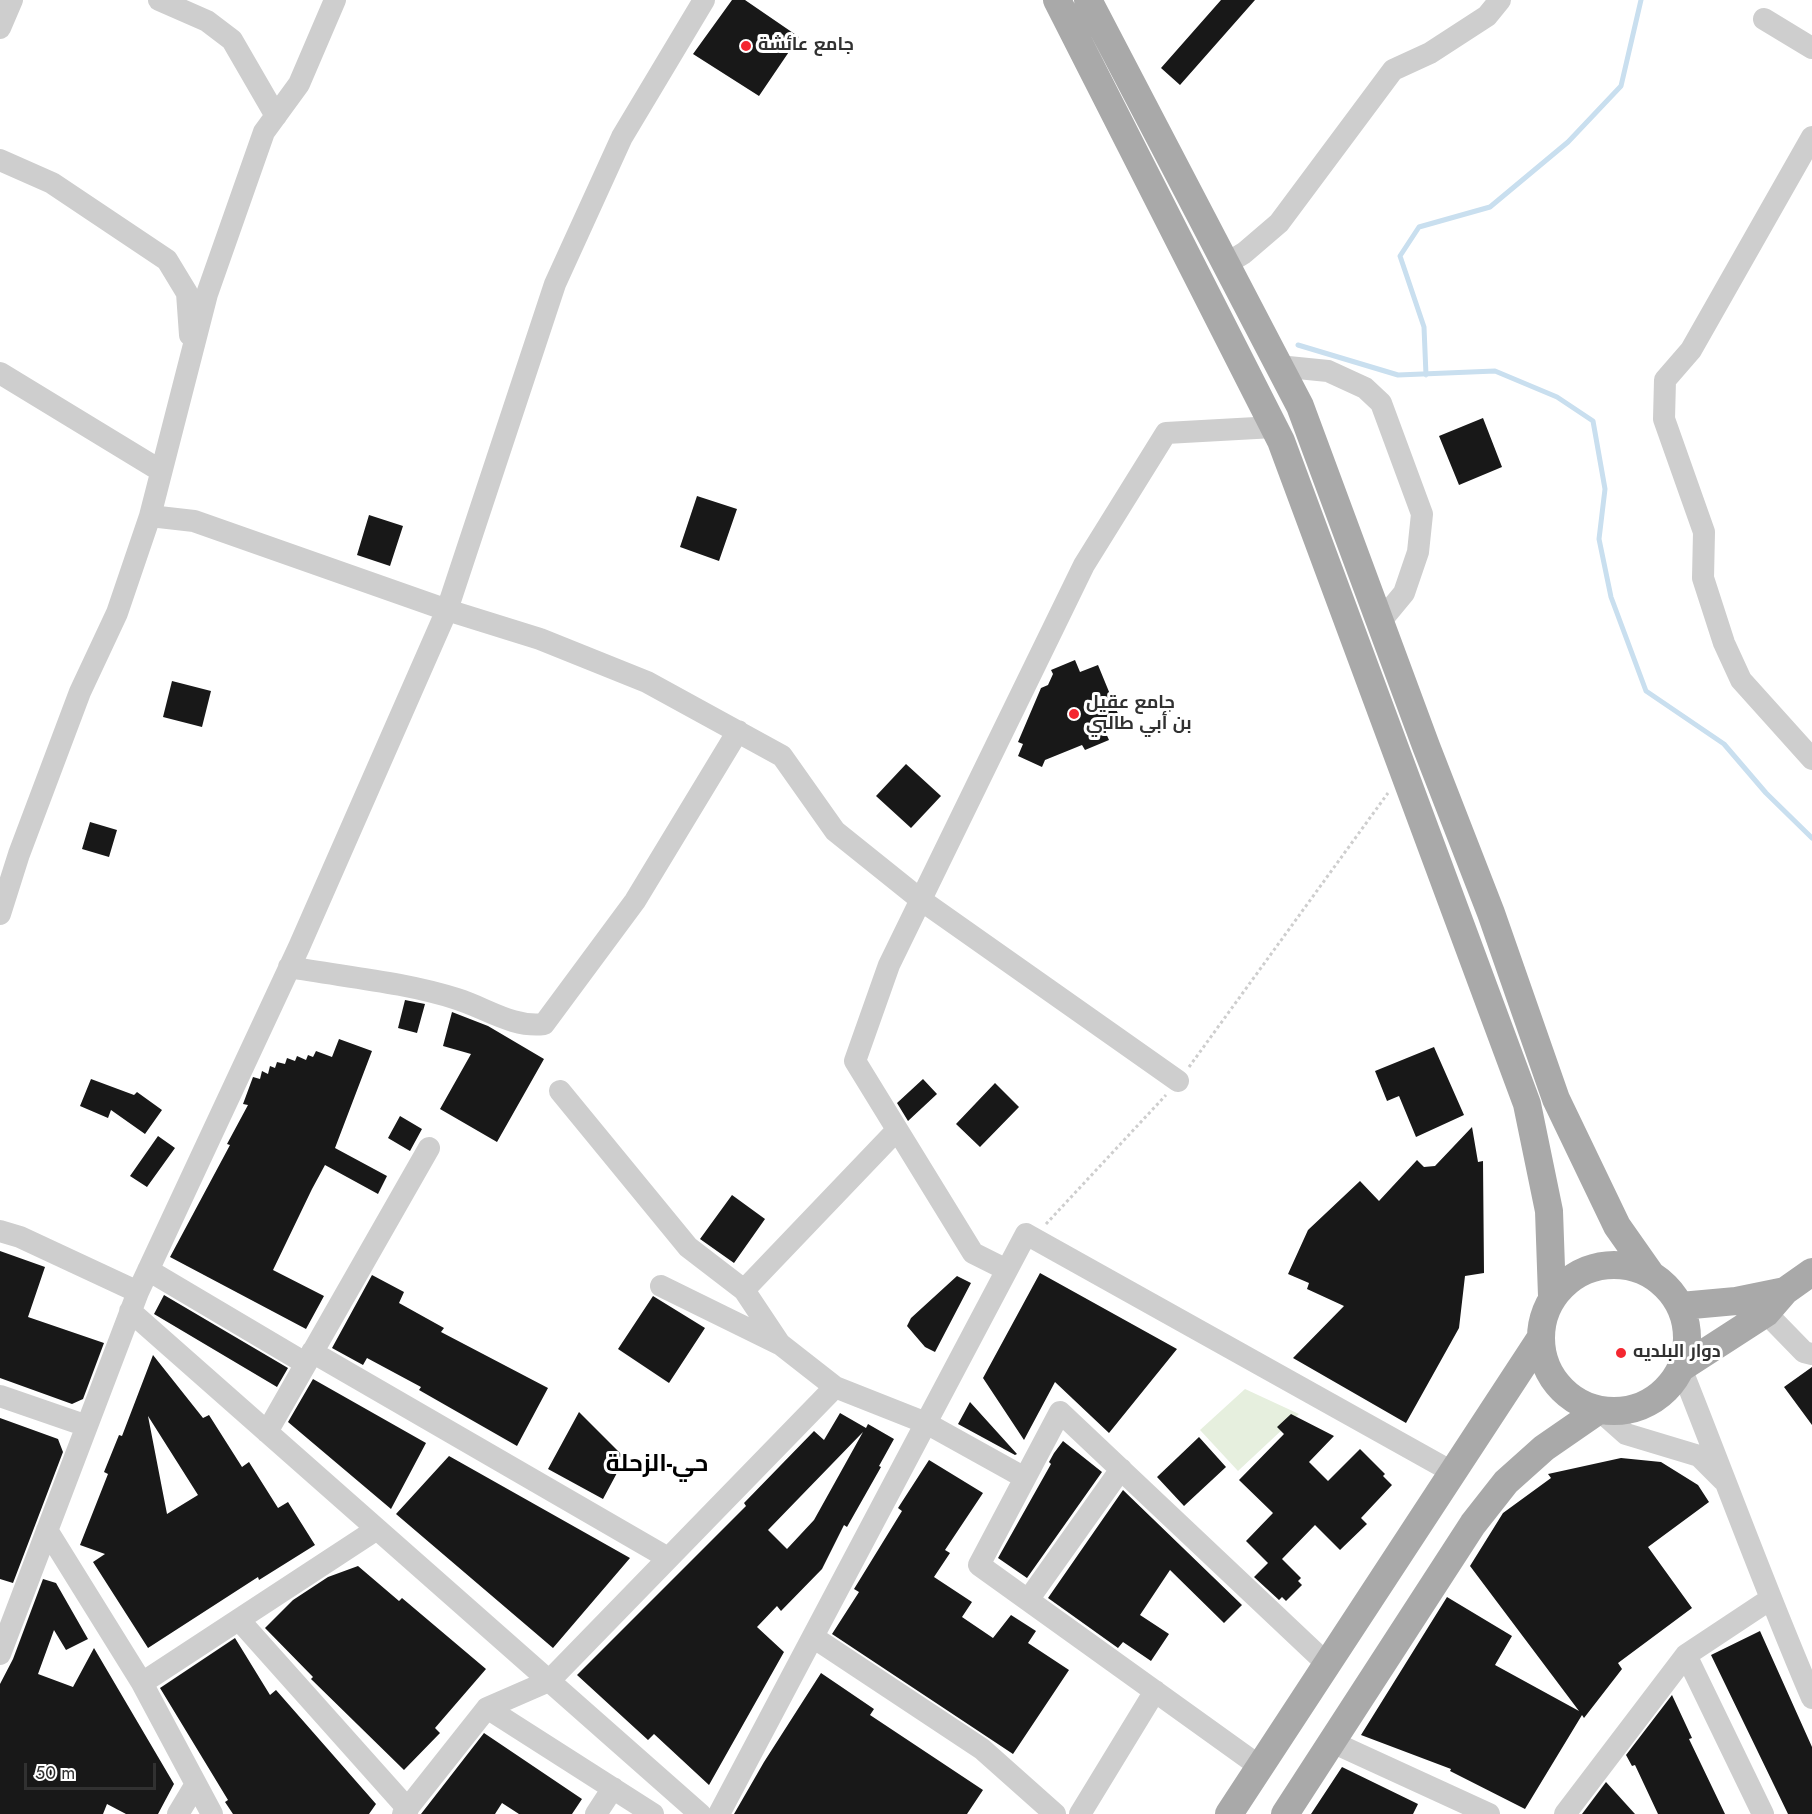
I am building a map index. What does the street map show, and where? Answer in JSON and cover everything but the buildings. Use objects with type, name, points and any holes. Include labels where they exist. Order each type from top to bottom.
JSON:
[{"type":"main road","points":[[1057,0],[1274,427],[1527,1104],[1549,1211],[1552,1296]]},
{"type":"main road","points":[[1088,0],[1300,406],[1491,913],[1556,1099],[1617,1226],[1650,1273],[1668,1287],[1681,1306],[1687,1326],[1687,1348],[1681,1368],[1667,1389],[1647,1403],[1624,1411],[1599,1410],[1576,1401],[1557,1385],[1545,1364],[1540,1340],[1543,1317],[1552,1296],[1572,1276],[1597,1265],[1624,1264],[1650,1273]]},
{"type":"main road","points":[[1681,1368],[1766,1313],[1785,1292],[1812,1272]]},
{"type":"main road","points":[[1681,1306],[1785,1292]]},
{"type":"main road","points":[[1229,1814],[1540,1340]]},
{"type":"main road","points":[[1285,1814],[1473,1524],[1506,1482],[1544,1448],[1599,1410]]},
{"type":"street","points":[[0,28],[12,0]]},
{"type":"street","points":[[159,0],[207,21],[232,40],[276,116]]},
{"type":"street","points":[[0,914],[31,821],[80,692],[117,613],[150,516],[207,294],[264,132],[299,84],[335,0]]},
{"type":"street","points":[[0,1654],[8,1611],[47,1530],[134,1301],[289,967],[447,610],[555,284],[622,137],[704,0]]},
{"type":"street","points":[[1226,264],[1244,253],[1279,223],[1393,70],[1430,53],[1487,16],[1500,0]]},
{"type":"street","points":[[1764,19],[1812,48]]},
{"type":"street","points":[[1812,137],[1691,350],[1665,380],[1664,419],[1704,532],[1703,578],[1724,643],[1741,680],[1812,759]]},
{"type":"street","points":[[0,160],[52,183],[167,260],[188,294],[191,355]]},
{"type":"street","points":[[1278,366],[1328,370],[1365,388],[1381,403],[1422,514],[1418,552],[1404,593],[1380,622]]},
{"type":"street","points":[[0,373],[161,471]]},
{"type":"street","points":[[1007,1270],[973,1253],[855,1061],[889,965],[1084,565],[1166,433],[1274,427]]},
{"type":"street","points":[[150,516],[194,521],[447,610],[540,639],[647,682],[738,731],[782,756],[834,831],[921,900],[1178,1081]]},
{"type":"street","points":[[289,967],[411,988],[457,999],[530,1026],[544,1024],[635,901],[738,731]]},
{"type":"street","points":[[560,1091],[688,1247],[744,1290],[780,1344]]},
{"type":"street","points":[[744,1290],[897,1130]]},
{"type":"street","points":[[267,1432],[429,1148]]},
{"type":"street","points":[[0,1214],[10,1234],[134,1301],[267,1432],[700,1814]]},
{"type":"street","points":[[719,1814],[1026,1234],[1454,1473]]},
{"type":"street","points":[[148,1270],[668,1558]]},
{"type":"street","points":[[661,1286],[780,1344],[835,1388],[926,1423],[1025,1478]]},
{"type":"street","points":[[1766,1313],[1804,1352],[1812,1354]]},
{"type":"street","points":[[1681,1368],[1729,1487],[1769,1600],[1812,1698]]},
{"type":"street","points":[[240,1621],[405,1811],[487,1708],[549,1681],[835,1388]]},
{"type":"street","points":[[0,1396],[87,1426]]},
{"type":"street","points":[[1599,1410],[1626,1434],[1698,1456],[1729,1487]]},
{"type":"street","points":[[1259,1766],[979,1565],[1060,1412],[1328,1664]]},
{"type":"street","points":[[1028,1600],[1121,1469]]},
{"type":"street","points":[[142,1683],[240,1621],[377,1529]]},
{"type":"street","points":[[47,1530],[142,1683],[212,1814]]},
{"type":"street","points":[[1565,1814],[1686,1655],[1769,1600]]},
{"type":"street","points":[[813,1637],[982,1749],[1055,1814]]},
{"type":"street","points":[[1686,1655],[1763,1814]]},
{"type":"street","points":[[1080,1814],[1155,1691]]},
{"type":"street","points":[[487,1708],[652,1814]]},
{"type":"street","points":[[1332,1742],[1489,1814]]},
{"type":"street","points":[[178,1814],[196,1784]]},
{"type":"street","points":[[596,1814],[613,1788]]},
{"type":"path","points":[[1026,1234],[1049,1223],[1178,1081],[1403,771]]},
{"type":"green space","points":[[1245,1389],[1299,1414],[1238,1471],[1200,1430]]},
{"type":"waterway","points":[[1426,375],[1424,327],[1400,256],[1419,227],[1490,207],[1568,142],[1621,86],[1641,0]]},
{"type":"waterway","points":[[1298,345],[1398,375],[1495,371],[1557,397],[1593,421],[1605,489],[1599,539],[1611,597],[1646,691],[1724,744],[1766,793],[1812,838]]},
{"type":"place","name":"جامع عائشة","points":[[746,46]]},
{"type":"place","name":"جامع عقيل بن أبي طالبي","points":[[1074,714]]},
{"type":"place","name":"دوار البلديه","points":[[1621,1353]]},
{"type":"district","name":"حي-الزحلة","points":[[657,1465]]}]
